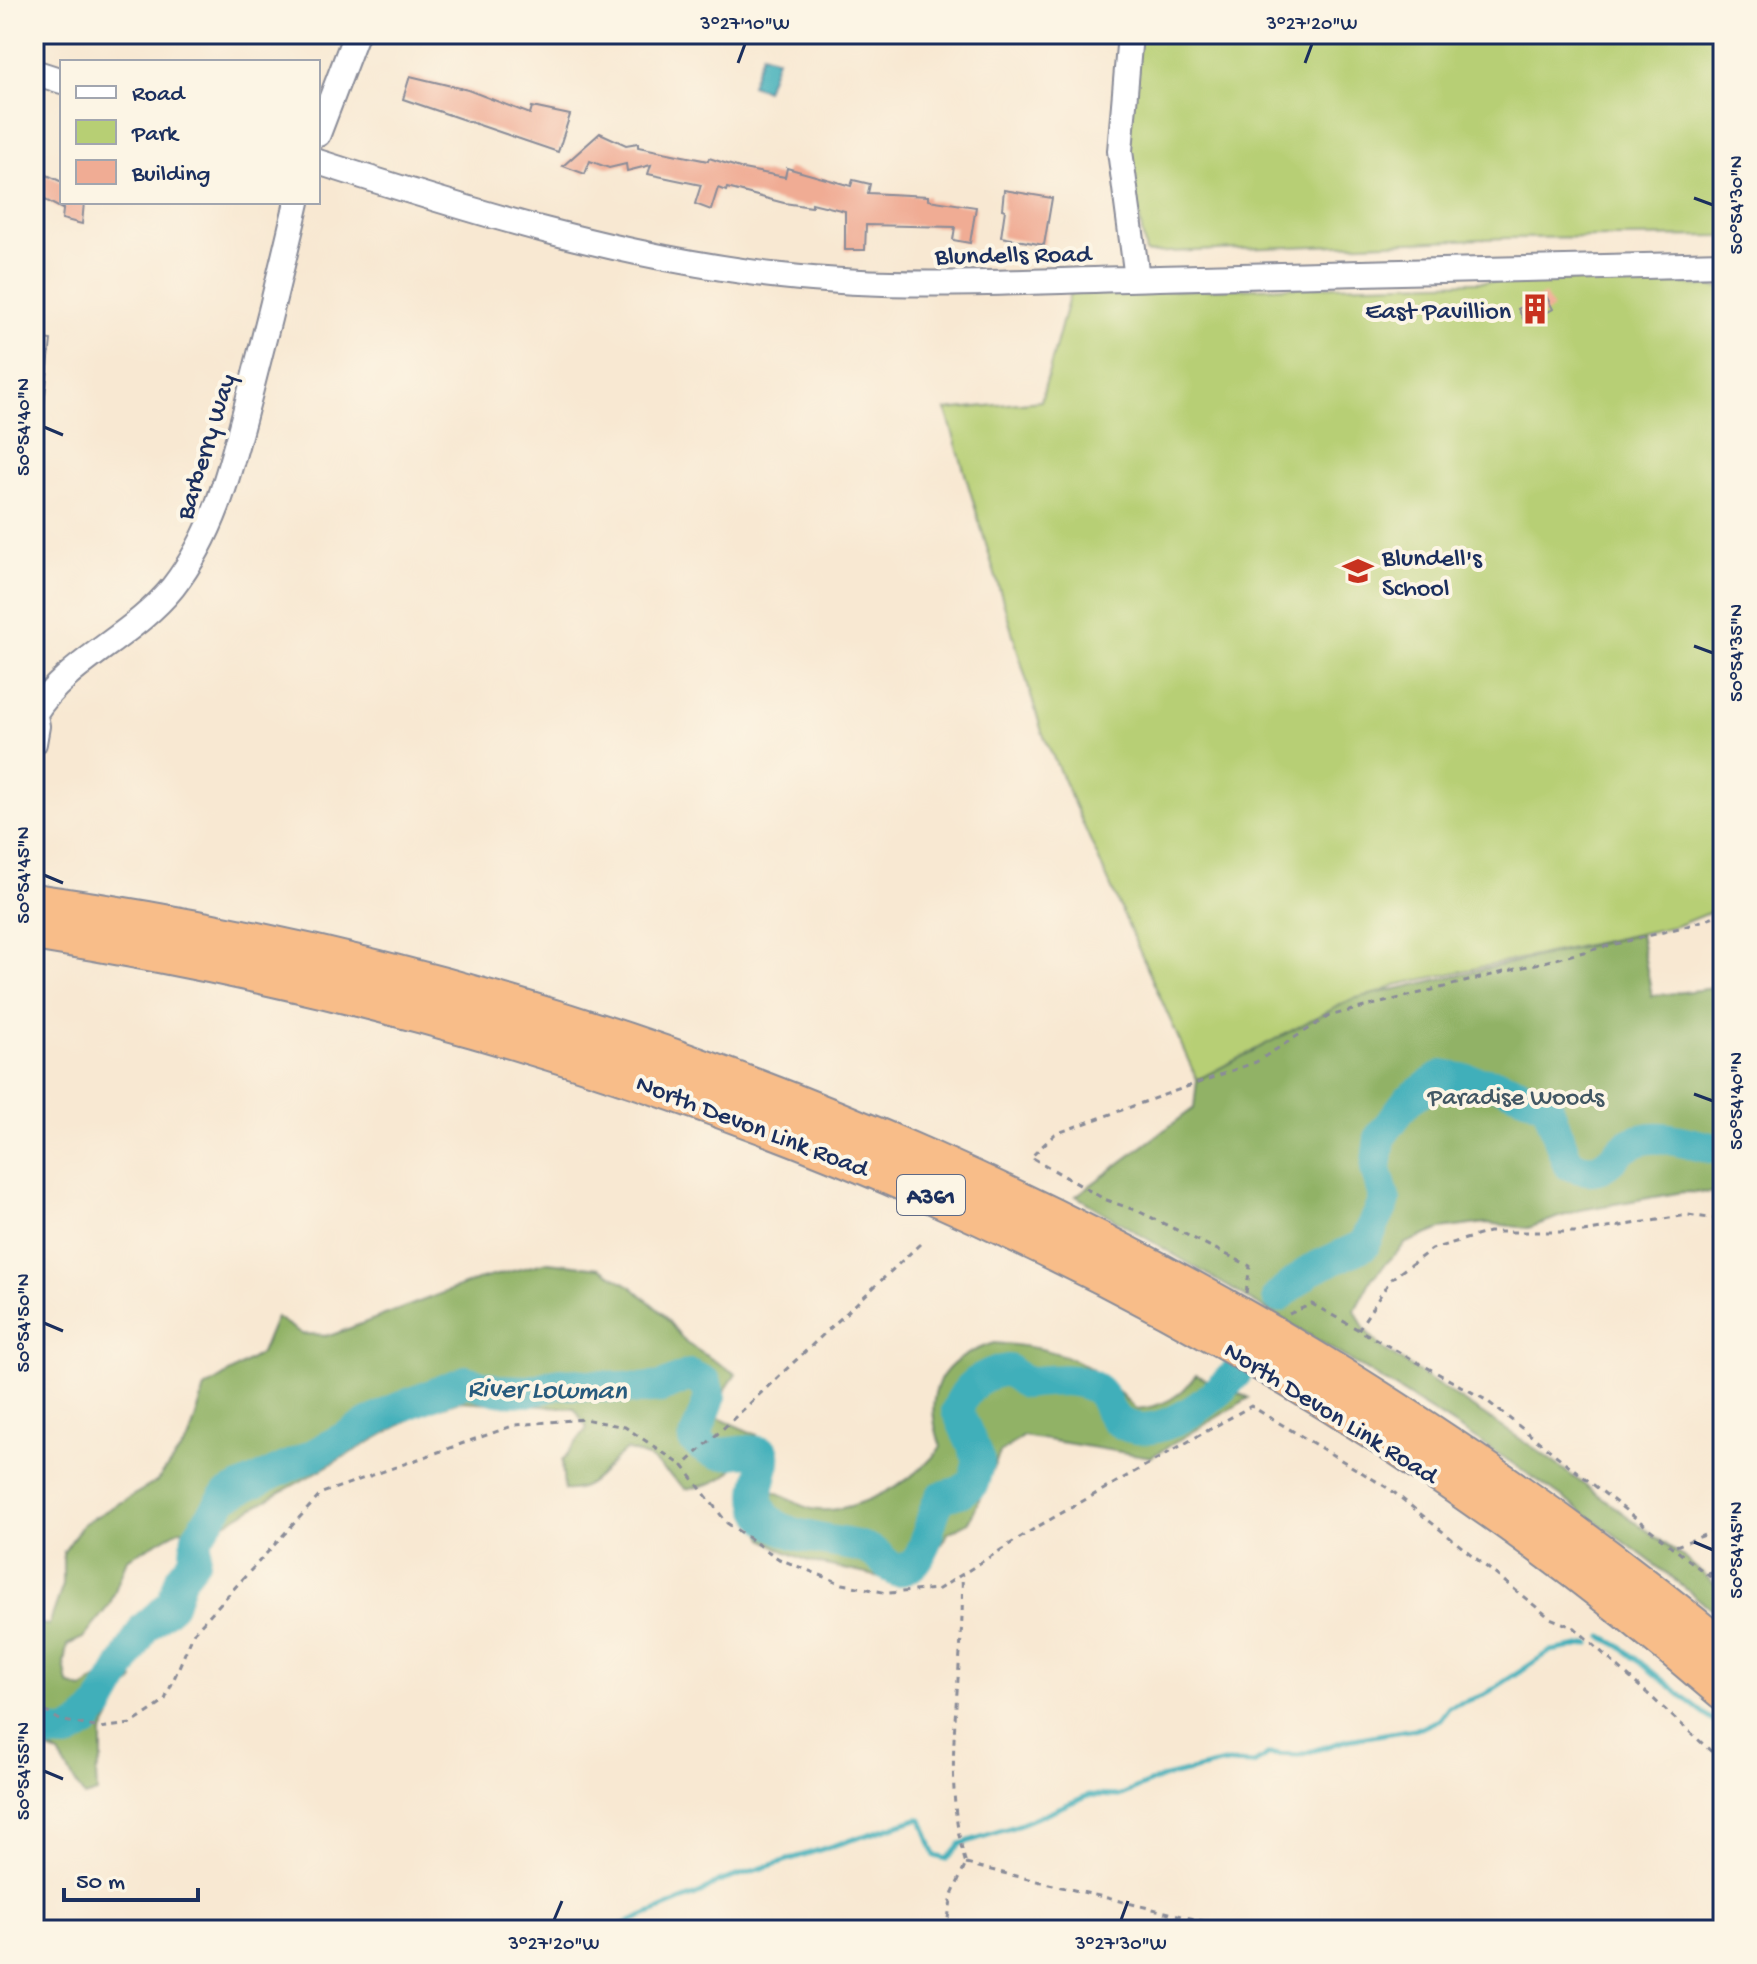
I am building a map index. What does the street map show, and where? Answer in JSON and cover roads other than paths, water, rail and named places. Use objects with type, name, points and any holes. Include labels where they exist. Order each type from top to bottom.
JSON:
[{"type":"highway","name":"North Devon Link Road","points":[[34,902],[204,930],[445,987],[562,1021],[683,1062],[865,1131],[1017,1199],[1135,1258],[1353,1382],[1450,1445],[1566,1527],[1723,1649]]},
{"type":"highway","name":"North Devon Link Road","points":[[34,932],[320,986],[551,1051],[768,1127],[1005,1227],[1179,1316],[1420,1464],[1547,1550],[1723,1691]]},
{"type":"street","points":[[320,129],[356,34]]},
{"type":"street","points":[[1130,34],[1120,151],[1137,278]]},
{"type":"street","points":[[34,72],[60,80]]},
{"type":"street","name":"Blundells Road","points":[[320,163],[561,237],[710,266],[850,281],[1137,278],[1723,264]]},
{"type":"street","name":"Barberry Way","points":[[34,712],[51,691],[157,606],[188,566],[209,531],[234,453],[296,204]]},
{"type":"street","name":"Barberry Way","points":[[34,681],[88,661]]},
{"type":"street","points":[[34,712],[37,730],[34,743]]},
{"type":"water","points":[[762,54],[777,59],[766,90],[751,85]]},
{"type":"waterway","name":"River Lowman","points":[[1278,1297],[1310,1270],[1364,1245],[1385,1201],[1376,1169],[1380,1137],[1407,1101],[1442,1076],[1501,1085],[1547,1104],[1568,1164],[1582,1169],[1602,1167],[1630,1144],[1650,1138],[1723,1149]]},
{"type":"waterway","name":"River Lowman","points":[[34,1733],[67,1734],[84,1724],[100,1706],[144,1628],[172,1604],[181,1577],[194,1561],[197,1537],[225,1496],[311,1456],[396,1409],[466,1381],[497,1390],[530,1391],[560,1383],[641,1389],[662,1387],[690,1375],[706,1383],[710,1398],[694,1440],[712,1452],[764,1453],[758,1495],[762,1510],[771,1522],[802,1536],[867,1549],[896,1571],[907,1568],[921,1553],[941,1497],[960,1492],[973,1483],[979,1460],[957,1410],[965,1394],[983,1377],[1008,1370],[1025,1383],[1077,1381],[1098,1390],[1118,1421],[1133,1428],[1149,1428],[1166,1424],[1198,1407],[1236,1373]]},
{"type":"waterway","points":[[1603,1637],[1620,1646],[1723,1729]]},
{"type":"waterway","points":[[609,1930],[701,1893],[718,1882],[917,1819],[922,1819],[935,1856],[947,1859],[960,1844],[1019,1825],[1089,1795],[1119,1796],[1161,1778],[1224,1763],[1254,1764],[1269,1754],[1299,1755],[1348,1740],[1421,1728],[1440,1719],[1449,1707],[1484,1695],[1551,1651],[1590,1644]]},
{"type":"place","name":"East Pavillion","points":[[1535,309]]},
{"type":"place","name":"Blundell's School","points":[[1358,571]]},
{"type":"park label","name":"Paradise Woods","points":[[1516,1095]]}]
